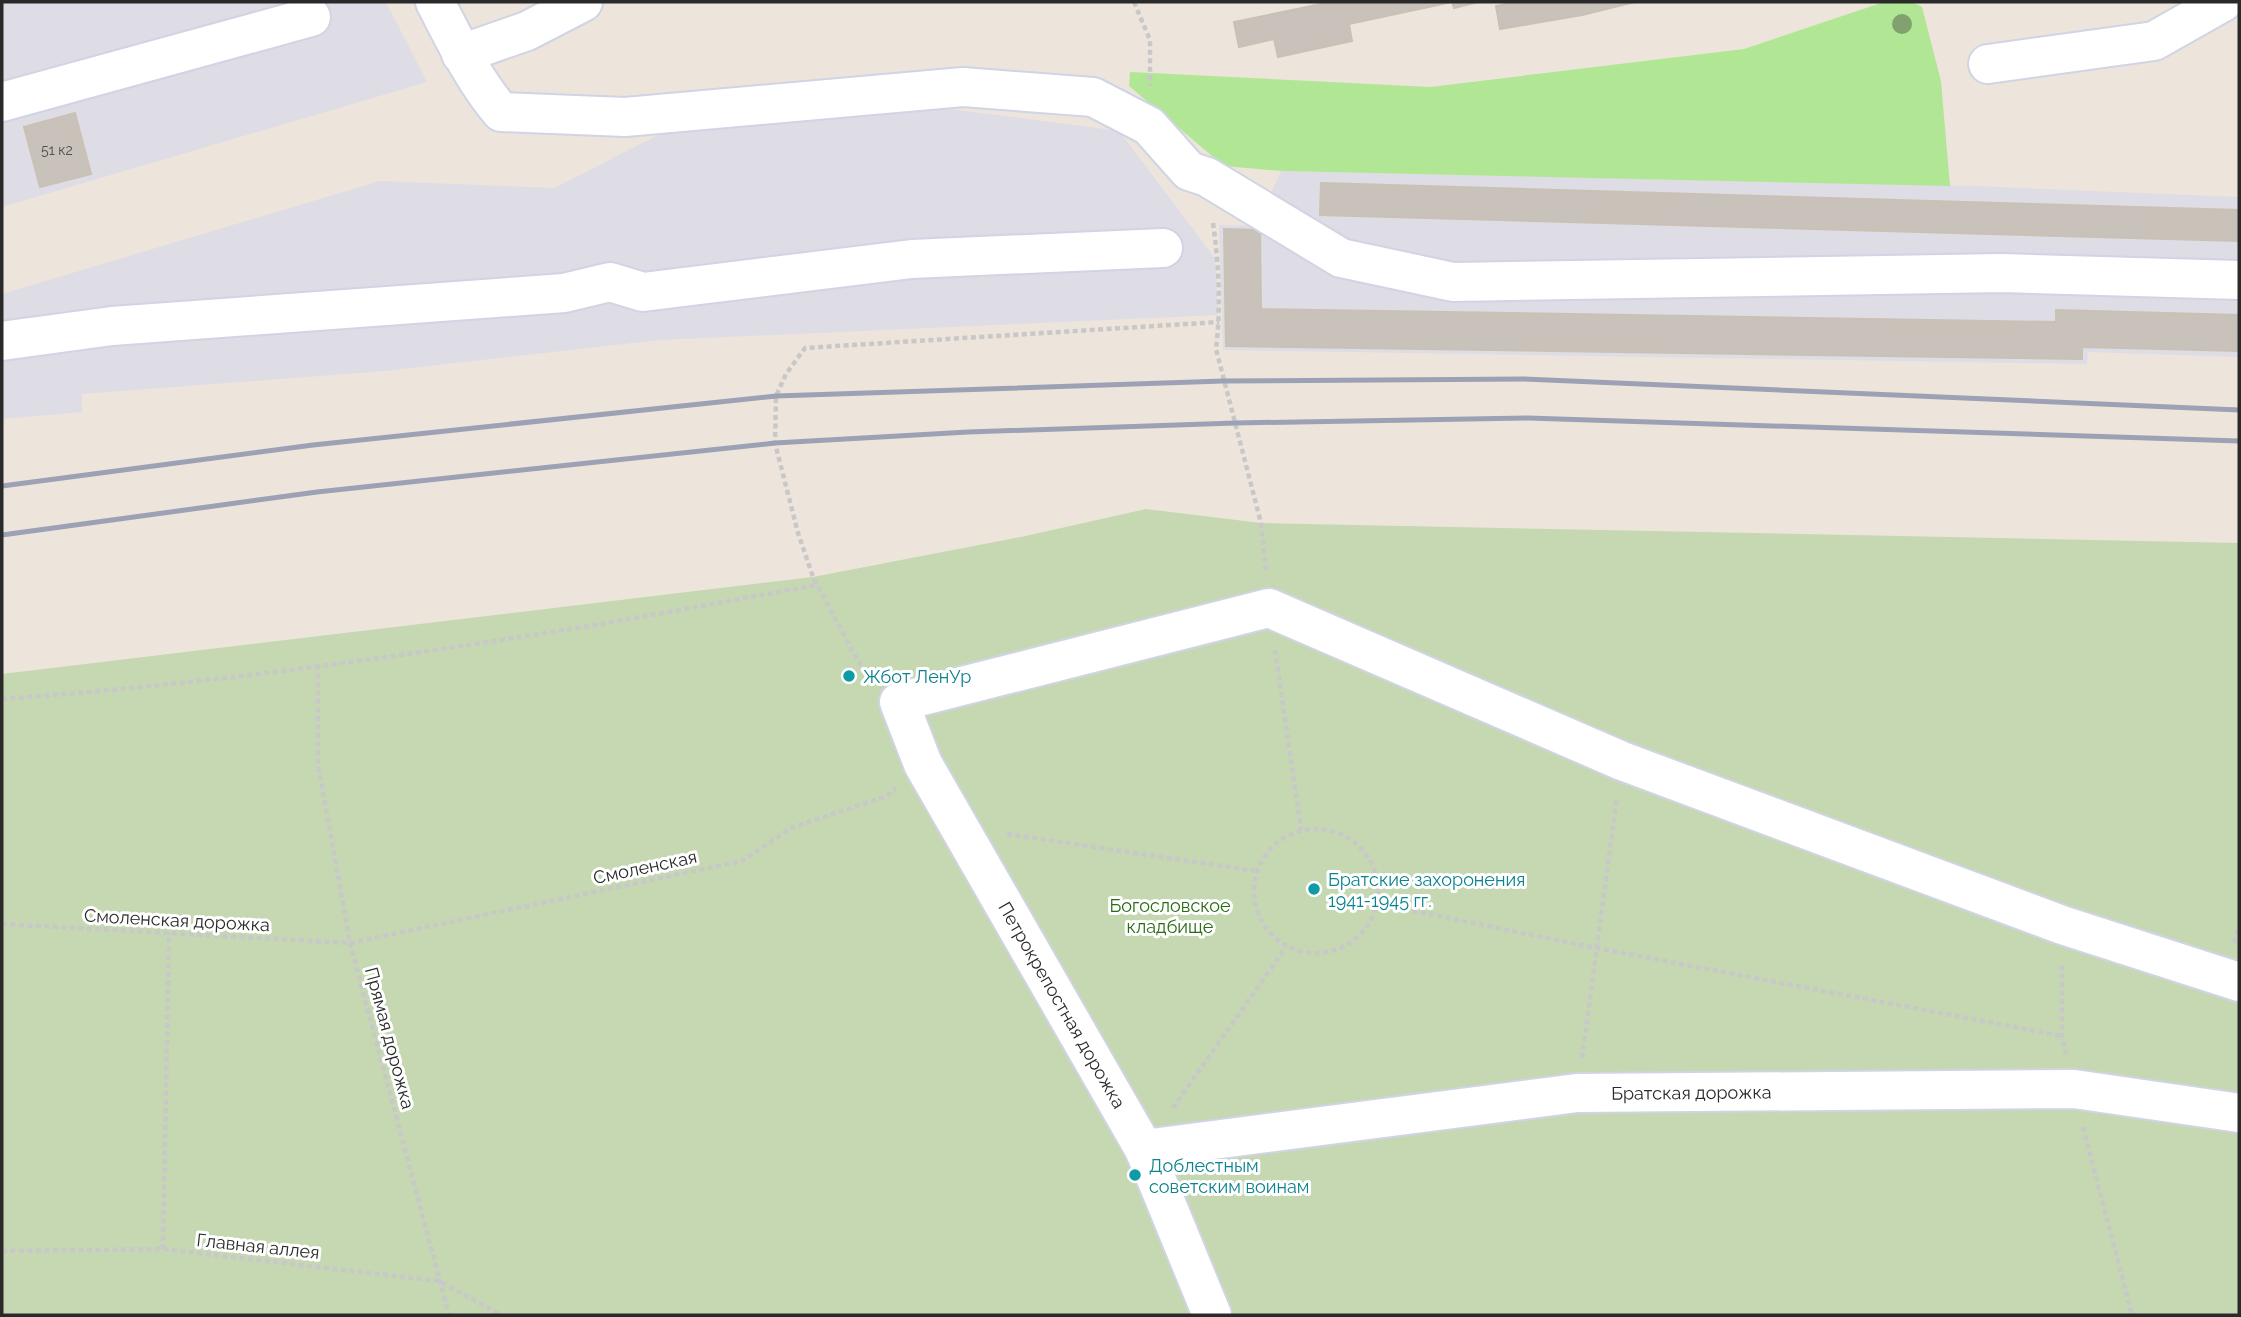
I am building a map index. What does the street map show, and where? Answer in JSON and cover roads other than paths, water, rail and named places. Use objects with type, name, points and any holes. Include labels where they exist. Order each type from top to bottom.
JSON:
[{"type":"lane","points":[[435,2],[482,90],[501,112],[625,117],[963,86],[1093,97],[1149,126],[1189,172],[1207,177],[1341,258],[1453,282],[2002,273],[2239,280]]},
{"type":"lane","points":[[461,54],[527,31],[583,2]]},
{"type":"lane","points":[[1988,64],[2154,41],[2224,2]]},
{"type":"lane","points":[[2,102],[311,17]]},
{"type":"lane","points":[[2,341],[112,326],[564,293],[610,282],[643,292],[912,259],[1163,248]]},
{"type":"lane","name":"Петрокрепостная дорожка","points":[[1212,1315],[1144,1149],[923,765],[899,702],[1269,608],[1622,761],[2062,925],[2239,982]]},
{"type":"lane","name":"Братская дорожка","points":[[1144,1149],[1577,1093],[2074,1089],[2239,1113]]},
{"type":"railway","points":[[2,486],[313,445],[776,396],[1223,381],[1524,379],[2239,410]]},
{"type":"railway","points":[[2,535],[317,492],[775,443],[968,432],[1235,423],[1528,418],[2239,441]]},
{"type":"place","name":"Жбот ЛенУр","points":[[849,676]]},
{"type":"place","name":"Братские захоронения 1941-1945 гг.","points":[[1314,889]]},
{"type":"place","name":"Доблестным советским воинам","points":[[1135,1175]]},
{"type":"park label","name":"Богословское кладбище","points":[[1170,915]]}]
